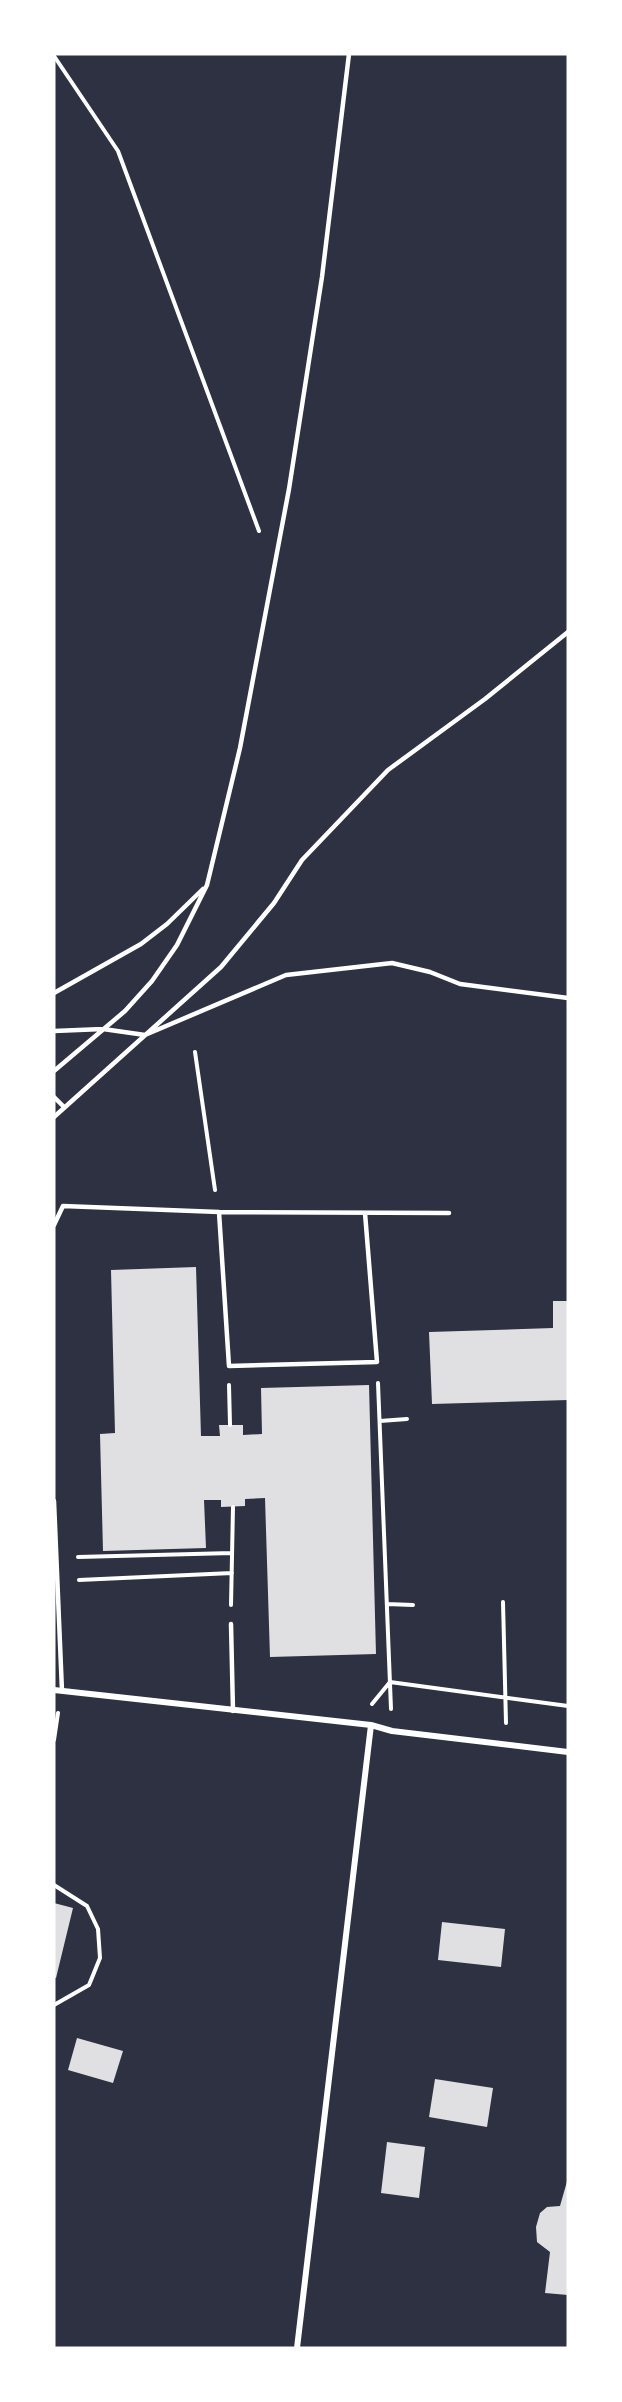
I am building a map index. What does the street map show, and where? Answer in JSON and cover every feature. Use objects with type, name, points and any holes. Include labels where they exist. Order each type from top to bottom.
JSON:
[{"type":"street","points":[[54,1690],[371,1725],[392,1731],[568,1752]]},
{"type":"street","points":[[297,2348],[371,1725]]},
{"type":"lane","points":[[54,1071],[125,1011],[171,954],[207,885],[240,748],[289,489],[322,277],[349,54]]},
{"type":"lane","points":[[54,1117],[221,967],[274,903],[302,860],[388,770],[485,699],[568,632]]},
{"type":"lane","points":[[54,993],[141,944],[167,924],[207,885]]},
{"type":"lane","points":[[54,1031],[103,1029],[145,1035],[286,975],[392,963],[430,972],[460,984],[568,998]]},
{"type":"lane","points":[[54,1097],[64,1107]]},
{"type":"lane","points":[[54,1225],[63,1206],[219,1212],[449,1213]]},
{"type":"lane","points":[[219,1212],[229,1366],[377,1362],[365,1213]]},
{"type":"lane","points":[[54,1501],[62,1691]]},
{"type":"lane","points":[[231,1624],[233,1711]]},
{"type":"path","points":[[54,56],[118,151],[274,571]]},
{"type":"path","points":[[195,1052],[219,1212]]},
{"type":"path","points":[[377,1362],[392,1731]]},
{"type":"path","points":[[229,1366],[230,1425]]},
{"type":"path","points":[[380,1421],[407,1419]]},
{"type":"path","points":[[231,1624],[233,1507]]},
{"type":"path","points":[[56,1558],[232,1553]]},
{"type":"path","points":[[57,1581],[232,1573]]},
{"type":"path","points":[[503,1602],[506,1744]]},
{"type":"path","points":[[387,1604],[413,1605]]},
{"type":"path","points":[[390,1682],[568,1706]]},
{"type":"path","points":[[54,1740],[62,1691]]},
{"type":"path","points":[[54,1886],[87,1906],[98,1929],[100,1958],[89,1985],[54,2005]]},
{"type":"building","points":[[196,1267],[201,1436],[220,1436],[219,1425],[243,1425],[243,1435],[262,1434],[261,1388],[369,1385],[376,1654],[270,1657],[265,1498],[245,1499],[245,1506],[221,1507],[221,1500],[204,1500],[206,1548],[103,1551],[100,1434],[115,1433],[111,1270]]},
{"type":"building","points":[[553,1301],[568,1301],[568,1400],[432,1404],[429,1332],[553,1328]]},
{"type":"building","points":[[54,1903],[73,1908],[56,1978],[54,1978]]},
{"type":"building","points":[[442,1922],[505,1929],[501,1967],[438,1960]]},
{"type":"building","points":[[77,2038],[123,2051],[113,2083],[68,2070]]},
{"type":"building","points":[[435,2079],[493,2088],[487,2127],[429,2117]]},
{"type":"building","points":[[387,2142],[425,2147],[419,2198],[381,2193]]},
{"type":"building","points":[[568,2178],[568,2295],[545,2293],[550,2252],[537,2242],[536,2227],[540,2213],[547,2207],[560,2206]]}]
